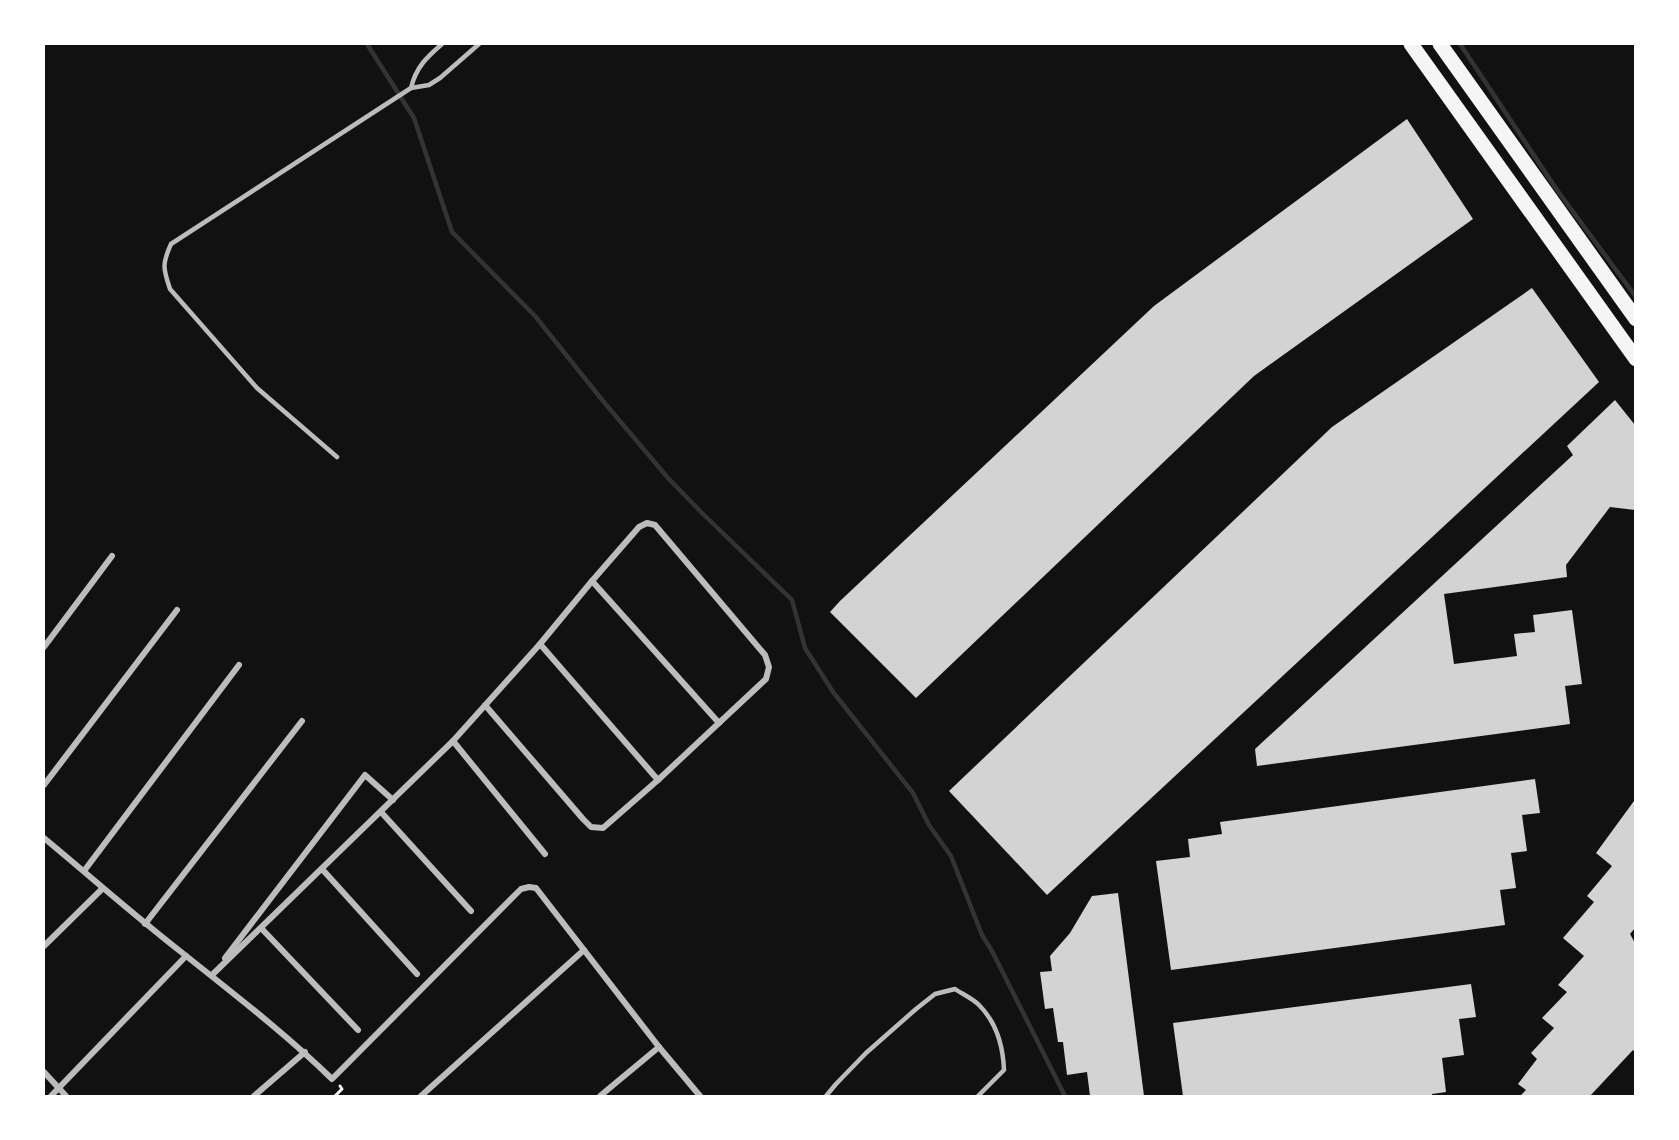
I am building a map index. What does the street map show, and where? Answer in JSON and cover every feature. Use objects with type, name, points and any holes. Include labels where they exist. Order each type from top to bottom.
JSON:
[{"type":"highway","points":[[1411,44],[1635,358]]},
{"type":"highway","points":[[1440,44],[1635,319]]},
{"type":"street","points":[[212,975],[453,741],[485,705],[540,644],[639,527],[647,523],[655,525],[765,655],[769,667],[766,679],[603,828],[591,827],[485,705]]},
{"type":"street","points":[[44,647],[112,556]]},
{"type":"street","points":[[592,580],[719,723]]},
{"type":"street","points":[[44,785],[177,610]]},
{"type":"street","points":[[540,644],[658,780]]},
{"type":"street","points":[[84,871],[239,665]]},
{"type":"street","points":[[145,924],[302,721]]},
{"type":"street","points":[[453,741],[545,854]]},
{"type":"street","points":[[212,975],[364,775],[393,800]]},
{"type":"street","points":[[381,812],[471,911]]},
{"type":"street","points":[[44,838],[102,889],[212,975],[305,1052],[332,1079],[521,889],[536,888],[659,1047],[700,1096]]},
{"type":"street","points":[[322,869],[417,974]]},
{"type":"street","points":[[44,946],[102,889]]},
{"type":"street","points":[[261,928],[358,1030]]},
{"type":"street","points":[[421,1096],[584,950]]},
{"type":"street","points":[[51,1096],[186,956]]},
{"type":"street","points":[[600,1096],[659,1047]]},
{"type":"street","points":[[255,1096],[305,1052]]},
{"type":"street","points":[[44,1072],[66,1096]]},
{"type":"lane","points":[[411,87],[419,67],[442,44]]},
{"type":"lane","points":[[337,457],[256,388],[170,289],[164,271],[164,258],[171,244],[411,87],[429,85],[440,78],[479,44]]},
{"type":"lane","points":[[826,1096],[866,1053],[916,1009],[935,994],[955,988],[978,1004],[997,1029],[1002,1045],[1004,1070],[978,1096]]},
{"type":"building","points":[[1407,119],[1473,219],[1254,376],[916,698],[830,612],[1154,306]]},
{"type":"building","points":[[1532,288],[1599,382],[1047,895],[949,791],[1332,427]]},
{"type":"building","points":[[1615,400],[1635,425],[1635,510],[1610,507],[1566,565],[1567,577],[1444,594],[1454,664],[1517,656],[1514,634],[1535,632],[1533,615],[1572,610],[1582,684],[1565,686],[1570,724],[1257,766],[1255,749],[1573,455],[1567,446]]},
{"type":"building","points":[[1535,779],[1540,813],[1522,815],[1527,851],[1511,853],[1516,888],[1500,890],[1505,925],[1171,970],[1156,861],[1190,857],[1188,839],[1222,834],[1220,822]]},
{"type":"building","points":[[1634,801],[1635,928],[1630,934],[1635,943],[1635,1052],[1633,1050],[1590,1096],[1520,1096],[1526,1090],[1518,1084],[1537,1059],[1531,1053],[1554,1028],[1542,1018],[1567,992],[1558,985],[1584,956],[1563,938],[1594,902],[1587,896],[1612,866],[1596,853]]},
{"type":"building","points":[[1118,893],[1144,1096],[1090,1096],[1087,1072],[1067,1075],[1063,1042],[1058,1042],[1053,1008],[1045,1009],[1040,972],[1052,971],[1050,956],[1070,933],[1092,896]]},
{"type":"building","points":[[1471,984],[1476,1017],[1459,1019],[1464,1055],[1442,1058],[1446,1092],[1432,1094],[1432,1096],[1183,1096],[1173,1023]]},
{"type":"waterway","points":[[367,44],[414,118],[452,232],[535,316],[668,478],[792,600],[805,648],[833,692],[913,793],[929,825],[951,856],[982,935],[1065,1096]]},
{"type":"waterway","points":[[1460,44],[1557,190],[1636,297]]}]
